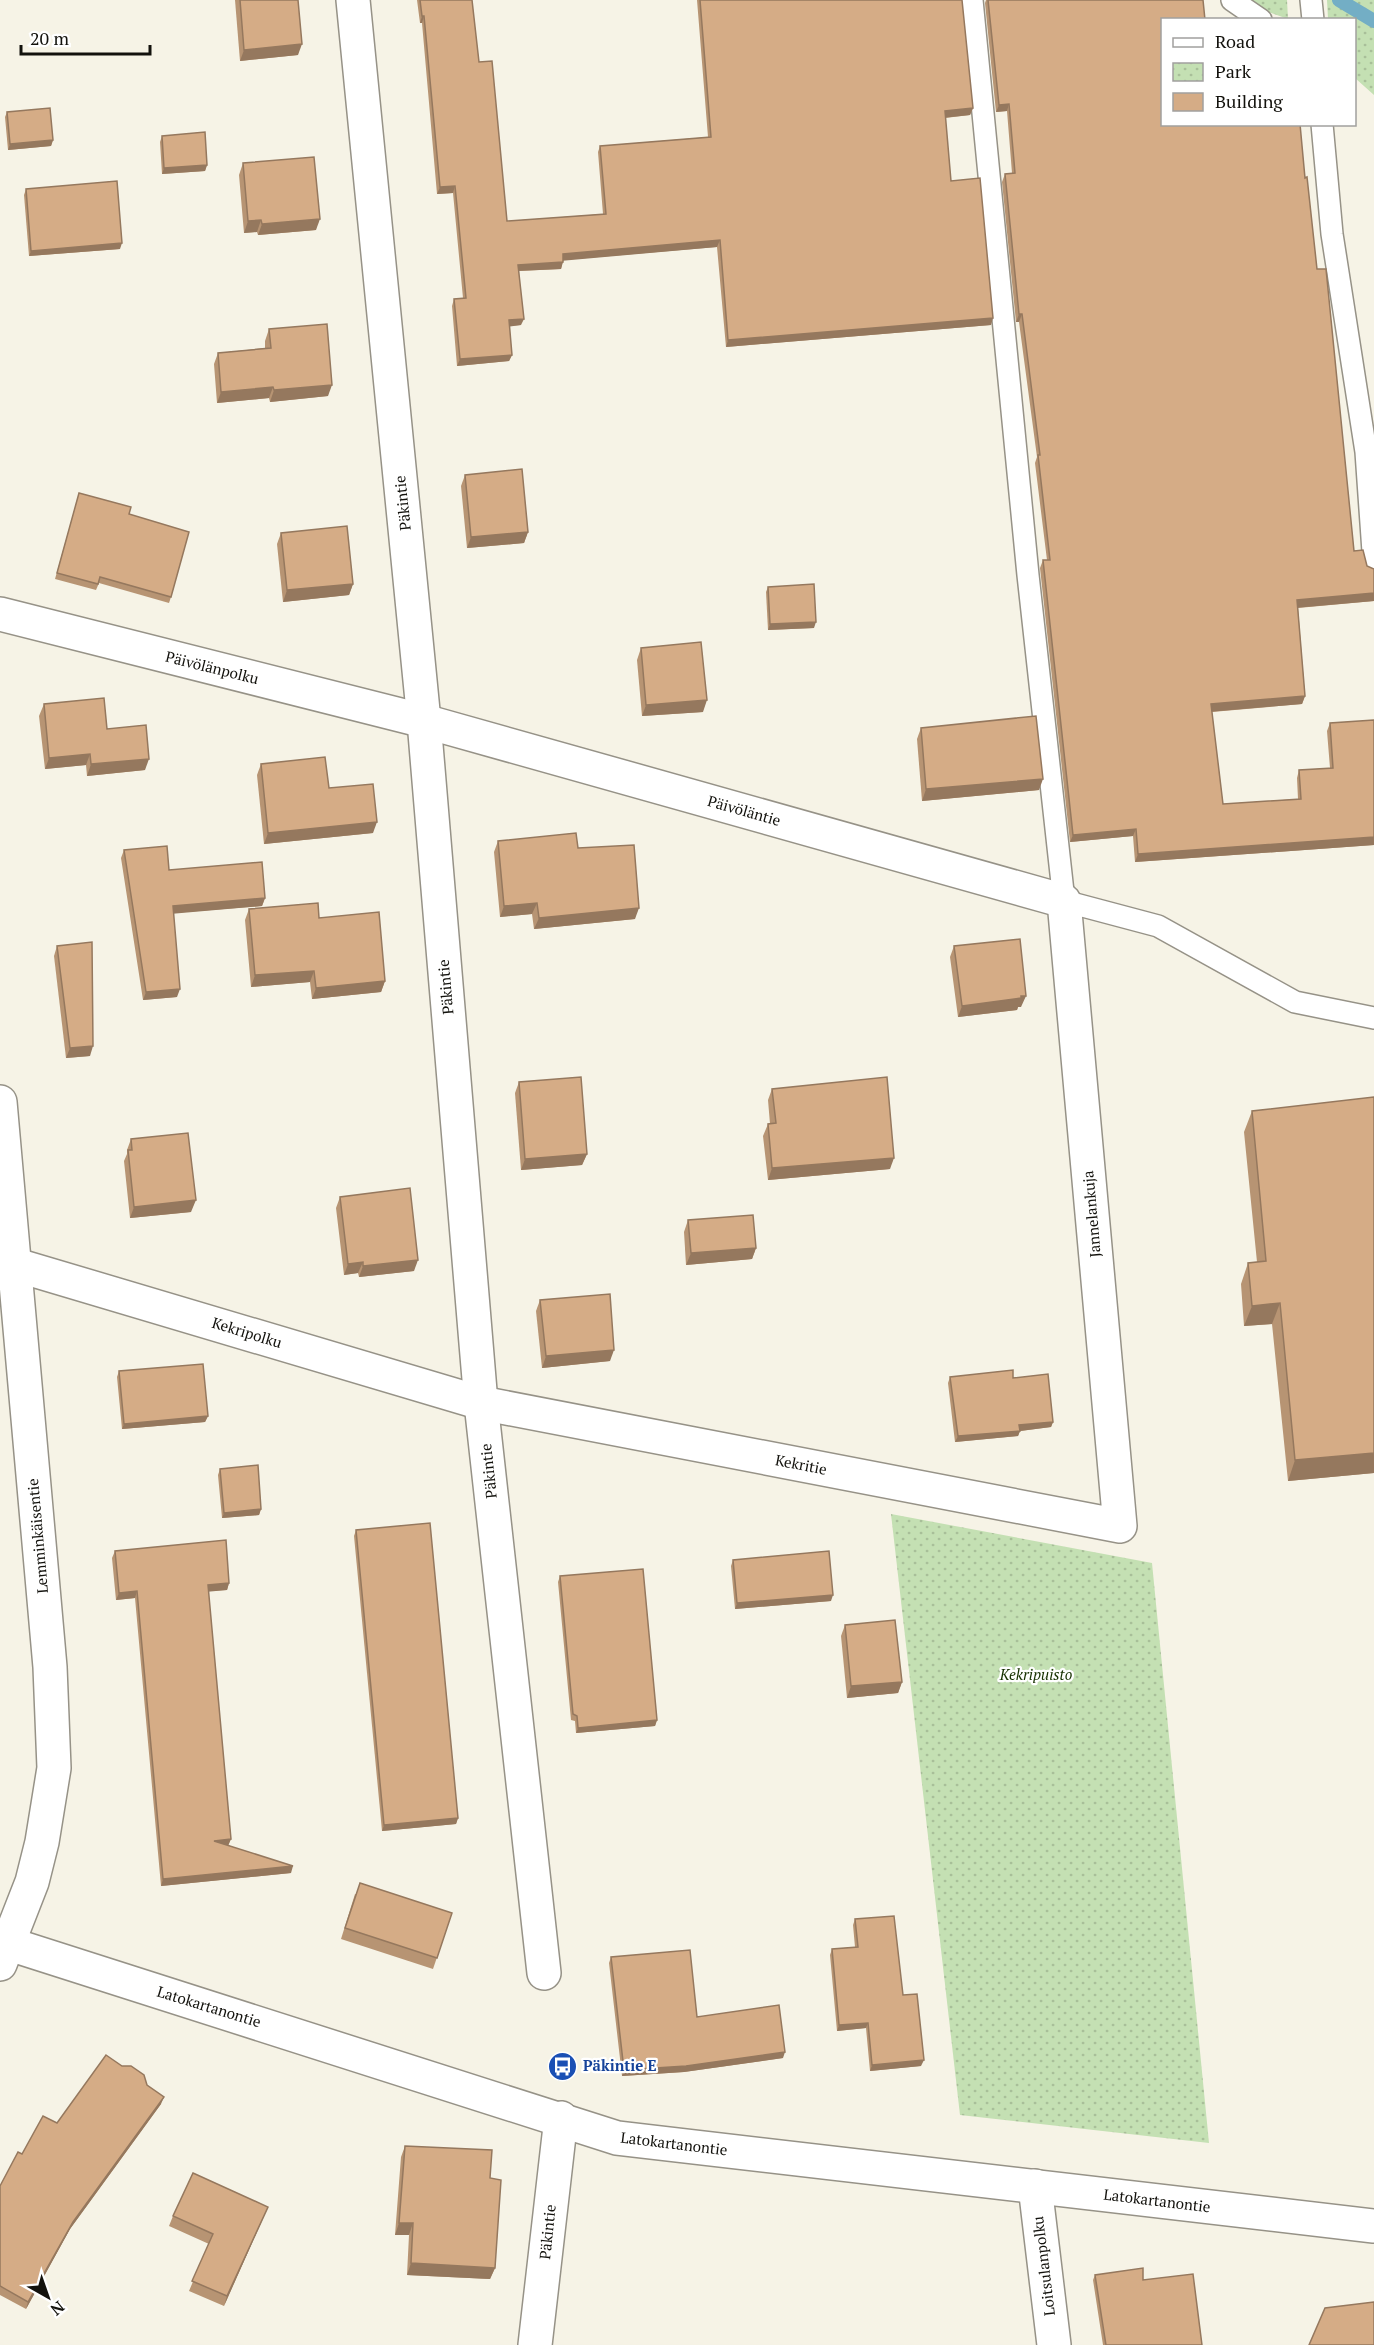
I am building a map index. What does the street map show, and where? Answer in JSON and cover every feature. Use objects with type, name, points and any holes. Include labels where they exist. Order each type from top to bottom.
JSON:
[{"type":"street","name":"Päkintie","points":[[353,0],[424,721],[481,1403],[544,1973]]},
{"type":"street","name":"Päivölänpolku","points":[[0,614],[424,721]]},
{"type":"street","name":"Päivöläntie","points":[[424,721],[1064,901]]},
{"type":"street","name":"Jannelankuja","points":[[1064,901],[1120,1526]]},
{"type":"street","name":"Lemminkäisentie","points":[[0,1102],[50,1667],[54,1768],[42,1842],[32,1882],[3,1950]]},
{"type":"street","name":"Kekripolku","points":[[13,1264],[481,1403]]},
{"type":"street","name":"Kekritie","points":[[481,1403],[1120,1526]]},
{"type":"street","name":"Latokartanontie","points":[[3,1950],[561,2118],[617,2138],[1374,2226]]},
{"type":"street","name":"Päkintie","points":[[535,2345],[561,2118]]},
{"type":"street","name":"Loitsulanpolku","points":[[1035,2186],[1054,2345]]},
{"type":"lane","points":[[972,0],[1028,575],[1064,901],[1158,926],[1295,1002],[1374,1018]]},
{"type":"lane","points":[[1232,0],[1259,18]]},
{"type":"lane","points":[[1311,0],[1312,18]]},
{"type":"lane","points":[[1322,126],[1332,234],[1366,452],[1374,566]]},
{"type":"green space","points":[[1236,0],[1287,0],[1288,18]]},
{"type":"green space","points":[[1327,0],[1374,0],[1374,95],[1356,79],[1356,18],[1328,18]]},
{"type":"green space","name":"Kekripuisto","points":[[891,1514],[1152,1563],[1209,2143],[960,2115]]},
{"type":"building","points":[[240,0],[298,0],[302,44],[244,50]]},
{"type":"building","points":[[420,0],[472,0],[479,62],[492,61],[507,221],[606,214],[600,146],[711,137],[700,0],[962,0],[973,108],[945,111],[951,181],[980,178],[993,318],[728,340],[720,240],[563,254],[563,262],[518,265],[524,319],[509,320],[512,355],[460,359],[454,299],[466,298],[455,186],[440,187],[424,16],[422,16]]},
{"type":"building","points":[[988,0],[1203,0],[1205,18],[1161,18],[1161,126],[1300,126],[1317,269],[1326,269],[1354,551],[1363,550],[1367,566],[1374,569],[1374,593],[1297,600],[1305,696],[1211,704],[1223,804],[1301,799],[1299,770],[1333,768],[1330,723],[1374,720],[1374,837],[1138,854],[1136,829],[1073,835],[1043,560],[1050,560],[1038,455],[1040,455],[1022,314],[1019,314],[1005,174],[1015,173],[1009,104],[999,105]]},
{"type":"building","points":[[50,108],[53,140],[10,144],[7,112]]},
{"type":"building","points":[[205,132],[207,165],[164,168],[162,136]]},
{"type":"building","points":[[314,157],[320,219],[262,224],[261,220],[248,221],[243,163]]},
{"type":"building","points":[[117,181],[122,243],[31,251],[26,189]]},
{"type":"building","points":[[327,324],[332,385],[221,392],[218,353],[271,348],[269,329]]},
{"type":"building","points":[[522,469],[528,532],[471,537],[465,475]]},
{"type":"building","points":[[79,493],[131,507],[129,514],[189,532],[171,597],[100,577],[98,584],[57,573]]},
{"type":"building","points":[[347,526],[353,584],[287,590],[281,533]]},
{"type":"building","points":[[814,584],[816,622],[770,624],[768,587]]},
{"type":"building","points":[[701,642],[707,700],[646,705],[641,648]]},
{"type":"building","points":[[104,698],[107,729],[146,725],[149,759],[91,764],[90,754],[49,758],[44,704]]},
{"type":"building","points":[[1036,716],[1043,779],[926,789],[921,728]]},
{"type":"building","points":[[325,757],[329,788],[373,784],[377,822],[268,833],[261,764]]},
{"type":"building","points":[[576,833],[578,848],[634,845],[639,908],[539,918],[537,903],[504,906],[498,841]]},
{"type":"building","points":[[167,846],[169,870],[262,862],[265,898],[173,906],[180,989],[146,992],[124,850]]},
{"type":"building","points":[[318,903],[319,918],[379,912],[385,981],[316,988],[314,971],[255,975],[249,909]]},
{"type":"building","points":[[1020,939],[1026,996],[962,1006],[954,946]]},
{"type":"building","points":[[92,942],[93,1046],[70,1048],[57,946]]},
{"type":"building","points":[[581,1077],[587,1154],[525,1159],[519,1082]]},
{"type":"building","points":[[887,1077],[894,1158],[772,1168],[768,1124],[776,1123],[772,1089]]},
{"type":"building","points":[[1374,1097],[1374,1453],[1295,1460],[1280,1303],[1252,1306],[1248,1263],[1266,1261],[1252,1111]]},
{"type":"building","points":[[188,1133],[196,1200],[134,1207],[128,1150],[132,1150],[131,1139]]},
{"type":"building","points":[[410,1188],[418,1260],[363,1266],[363,1262],[348,1264],[340,1197]]},
{"type":"building","points":[[753,1215],[756,1248],[691,1253],[688,1220]]},
{"type":"building","points":[[610,1294],[614,1350],[546,1356],[540,1300]]},
{"type":"building","points":[[203,1364],[208,1416],[124,1424],[119,1371]]},
{"type":"building","points":[[1013,1370],[1013,1378],[1048,1374],[1053,1422],[1019,1425],[1020,1431],[958,1436],[950,1377]]},
{"type":"building","points":[[258,1465],[261,1509],[224,1513],[220,1469]]},
{"type":"building","points":[[430,1523],[458,1818],[384,1825],[356,1530]]},
{"type":"building","points":[[226,1540],[229,1583],[208,1585],[231,1839],[214,1841],[293,1866],[163,1879],[137,1591],[119,1593],[115,1551]]},
{"type":"building","points":[[829,1551],[833,1595],[737,1603],[733,1560]]},
{"type":"building","points":[[643,1569],[657,1720],[578,1728],[577,1716],[573,1714],[560,1576]]},
{"type":"building","points":[[895,1620],[902,1682],[851,1686],[845,1625]]},
{"type":"building","points":[[360,1883],[452,1913],[437,1958],[345,1928]]},
{"type":"building","points":[[894,1916],[903,1995],[917,1994],[924,2060],[872,2065],[868,2023],[839,2025],[832,1949],[858,1947],[855,1919]]},
{"type":"building","points":[[690,1950],[697,2017],[779,2005],[785,2052],[686,2066],[624,2070],[611,1957]]},
{"type":"building","points":[[106,2055],[122,2066],[131,2066],[144,2075],[147,2085],[164,2097],[73,2222],[28,2302],[0,2286],[0,2186],[18,2152],[22,2154],[43,2116],[57,2123]]},
{"type":"building","points":[[405,2146],[492,2150],[490,2178],[501,2180],[495,2268],[411,2263],[413,2223],[399,2223]]},
{"type":"building","points":[[193,2173],[268,2207],[227,2296],[192,2281],[213,2234],[173,2216]]},
{"type":"building","points":[[1143,2268],[1143,2280],[1193,2274],[1202,2345],[1106,2345],[1095,2275]]},
{"type":"building","points":[[1374,2302],[1374,2345],[1309,2345],[1325,2308]]},
{"type":"waterway","points":[[1339,0],[1374,21]]},
{"type":"place","name":"Päkintie E","points":[[562,2066]]}]
